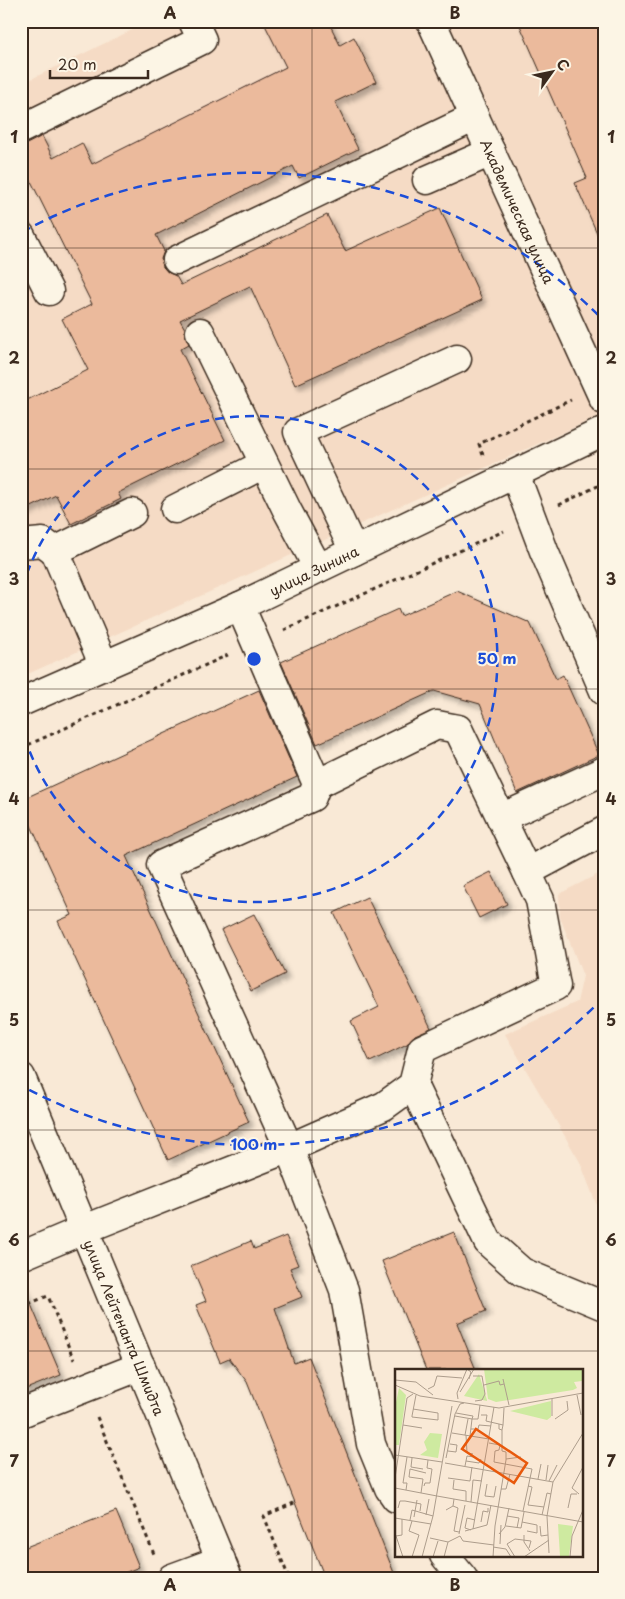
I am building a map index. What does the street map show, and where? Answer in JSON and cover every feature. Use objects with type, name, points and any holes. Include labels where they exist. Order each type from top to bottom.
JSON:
[{"type":"street","points":[[21,130],[202,40],[193,21]]},
{"type":"street","name":"Академическая улица","points":[[431,21],[604,400]]},
{"type":"street","points":[[177,260],[475,117]]},
{"type":"street","points":[[427,180],[492,152]]},
{"type":"street","points":[[21,236],[49,291]]},
{"type":"street","points":[[200,332],[264,464],[318,568]]},
{"type":"street","points":[[354,551],[298,432],[457,358]]},
{"type":"street","name":"улица Зинина","points":[[21,702],[240,606],[604,432]]},
{"type":"street","points":[[175,509],[264,464]]},
{"type":"street","points":[[515,474],[544,551],[604,691]]},
{"type":"street","points":[[55,552],[132,512]]},
{"type":"street","points":[[21,544],[43,542],[55,552],[104,666]]},
{"type":"street","points":[[240,606],[317,784]]},
{"type":"street","points":[[395,1497],[389,1488],[371,1444],[344,1290],[289,1148],[162,865],[312,797],[317,784],[437,725],[458,729],[540,900],[556,986],[422,1048],[413,1085],[488,1242],[522,1272],[604,1306]]},
{"type":"street","points":[[501,818],[604,771]]},
{"type":"street","points":[[527,872],[604,831]]},
{"type":"street","name":"улица Лейтенанта Шмидта","points":[[21,1077],[225,1569]]},
{"type":"street","points":[[21,1256],[289,1148],[384,1106],[413,1085]]},
{"type":"street","points":[[21,1413],[141,1366]]},
{"type":"street","points":[[445,1556],[463,1578]]},
{"type":"street","points":[[164,1569],[225,1569]]},
{"type":"path","points":[[21,748],[532,518],[604,483]]},
{"type":"path","points":[[21,1307],[48,1296],[85,1388],[164,1569]]},
{"type":"path","points":[[289,1578],[264,1516],[294,1503]]},
{"type":"shaded area","points":[[132,21],[604,21],[604,414],[21,677],[21,84],[134,29]]},
{"type":"shaded area","points":[[604,871],[604,1224],[580,1162],[505,1034],[577,1002],[583,976],[560,917],[559,894]]},
{"type":"building","points":[[263,21],[328,21],[340,45],[354,37],[376,82],[335,102],[358,149],[299,178],[293,166],[156,235],[164,251],[161,259],[163,267],[169,273],[176,276],[181,285],[327,215],[345,251],[440,208],[482,300],[295,385],[250,286],[180,320],[185,329],[189,344],[180,349],[225,440],[118,493],[121,499],[71,524],[56,495],[21,512],[21,403],[88,370],[62,319],[92,304],[21,161],[21,147],[42,136],[53,158],[82,143],[92,164],[286,67]]},
{"type":"building","points":[[518,21],[604,21],[604,249],[575,183],[587,178]]},
{"type":"building","points":[[457,591],[530,623],[556,679],[563,675],[599,755],[517,793],[480,704],[434,691],[317,744],[281,662],[398,609],[401,616]]},
{"type":"building","points":[[259,690],[297,777],[126,856],[249,1122],[168,1160],[58,921],[72,915],[21,804],[21,800]]},
{"type":"building","points":[[491,872],[507,904],[479,918],[463,886]]},
{"type":"building","points":[[367,897],[431,1028],[415,1035],[407,1044],[370,1062],[351,1021],[379,1007],[334,913]]},
{"type":"building","points":[[254,914],[285,974],[251,991],[221,930]]},
{"type":"building","points":[[454,1232],[486,1311],[457,1323],[476,1369],[426,1369],[382,1261]]},
{"type":"building","points":[[286,1236],[298,1265],[290,1268],[302,1297],[275,1308],[294,1363],[309,1357],[396,1578],[325,1578],[247,1382],[229,1358],[220,1362],[196,1305],[206,1301],[191,1266],[251,1241],[254,1249]]},
{"type":"building","points":[[21,1281],[61,1375],[21,1391]]},
{"type":"building","points":[[116,1511],[139,1567],[112,1578],[21,1578],[21,1549]]}]
